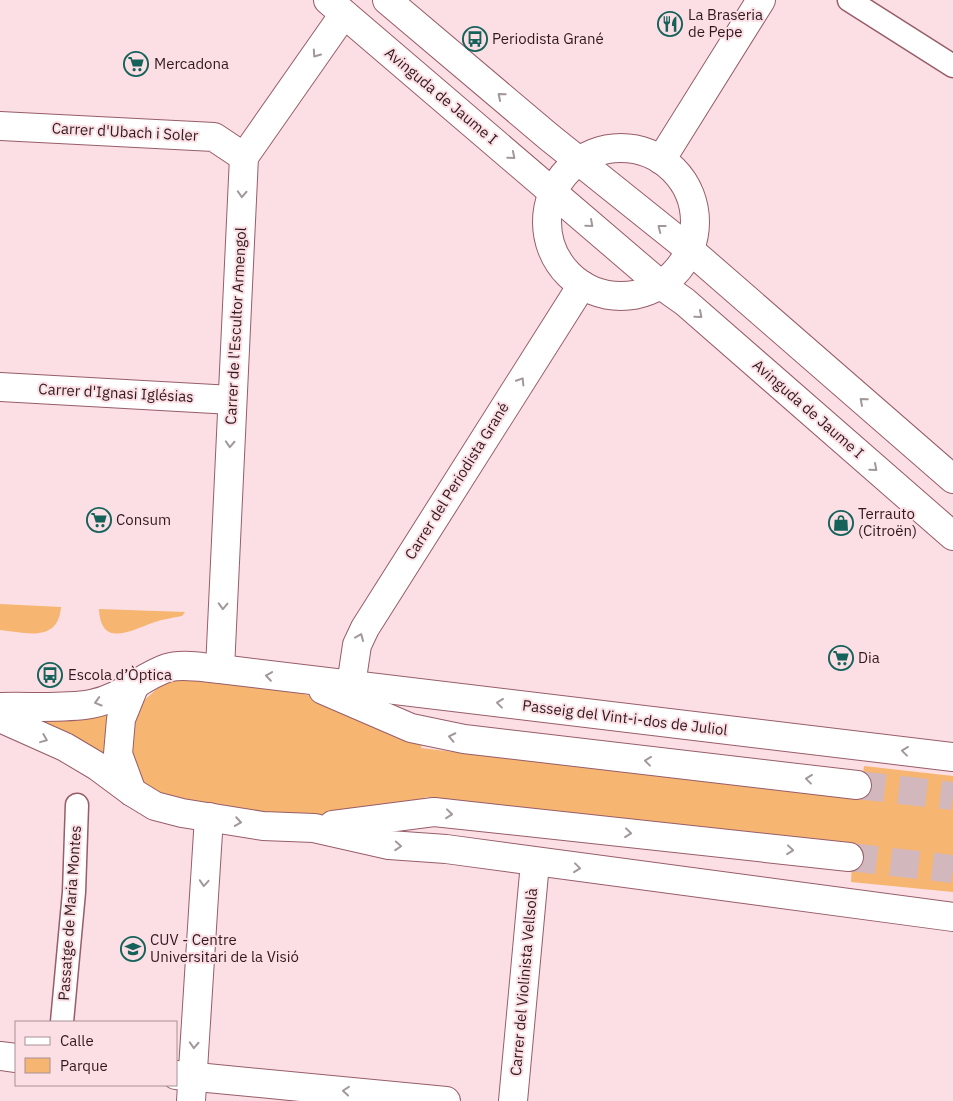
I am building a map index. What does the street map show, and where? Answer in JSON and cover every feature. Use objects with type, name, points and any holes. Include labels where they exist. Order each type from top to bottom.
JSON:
[{"type":"street","points":[[388,0],[578,162],[690,250],[953,479]]},
{"type":"street","points":[[661,160],[761,0]]},
{"type":"street","points":[[849,0],[953,66]]},
{"type":"street","points":[[244,157],[336,7]]},
{"type":"street","name":"Avinguda de Jaume I","points":[[336,7],[554,192],[660,285],[685,302],[953,536]]},
{"type":"street","name":"Carrer d'Ubach i Soler","points":[[0,126],[214,137],[244,157]]},
{"type":"street","points":[[628,148],[645,152],[661,160],[677,173],[689,190],[695,210],[695,224],[690,250],[674,274],[660,285],[646,292],[630,296],[613,296],[597,292],[582,285],[566,271],[554,254],[548,233],[548,212],[554,192],[570,168],[594,153],[628,148]]},
{"type":"street","name":"Carrer de l'Escultor Armengol","points":[[220,669],[244,157]]},
{"type":"street","name":"Carrer del Periodista Grané","points":[[351,685],[357,645],[364,628],[582,285]]},
{"type":"street","name":"Carrer d'Ignasi Iglésias","points":[[0,387],[232,400]]},
{"type":"street","name":"Passeig del Vint-i-dos de Juliol","points":[[0,707],[40,705],[67,707],[92,704],[116,697],[168,668],[220,669],[298,680],[953,757]]},
{"type":"street","name":"Passeig del Vint-i-dos de Juliol","points":[[298,680],[411,728],[464,739],[858,785]]},
{"type":"street","points":[[132,792],[118,754],[121,719],[134,687]]},
{"type":"street","points":[[0,718],[65,747],[97,766],[132,792],[155,806],[263,826],[314,828],[434,812],[849,856]]},
{"type":"street","name":"Passatge de Maria Montes","points":[[62,1021],[74,892],[77,804]]},
{"type":"street","points":[[209,817],[187,1084],[446,1101]]},
{"type":"street","points":[[314,828],[389,845],[446,849],[953,917]]},
{"type":"street","name":"Carrer del Violinista Vellsolà","points":[[513,1101],[535,862]]},
{"type":"street","points":[[0,1056],[15,1058]]},
{"type":"green space","points":[[0,604],[61,607],[59,619],[54,626],[47,631],[29,633],[0,630]]},
{"type":"green space","points":[[99,609],[185,612],[182,616],[158,621],[120,634],[112,633],[106,629],[101,622]]},
{"type":"green space","points":[[189,679],[278,688],[311,696],[423,737],[421,748],[630,773],[860,797],[864,766],[953,776],[953,892],[851,882],[853,846],[425,797],[423,803],[360,814],[273,814],[205,805],[153,792],[139,779],[127,749],[139,705],[160,686],[171,681]]},
{"type":"green space","points":[[113,710],[109,761],[20,714]]},
{"type":"tunnel","points":[[857,785],[953,796]]},
{"type":"tunnel","points":[[849,857],[953,869]]},
{"type":"place","name":"La Braseria de Pepe","points":[[670,24]]},
{"type":"place","name":"Periodista Grané","points":[[475,39]]},
{"type":"place","name":"Mercadona","points":[[136,64]]},
{"type":"place","name":"Consum","points":[[99,520]]},
{"type":"place","name":"Terrauto (Citroën)","points":[[841,523]]},
{"type":"place","name":"Dia","points":[[841,658]]},
{"type":"place","name":"Escola d’Òptica","points":[[50,675]]},
{"type":"place","name":"CUV - Centre Universitari de la Visió","points":[[133,949]]}]
